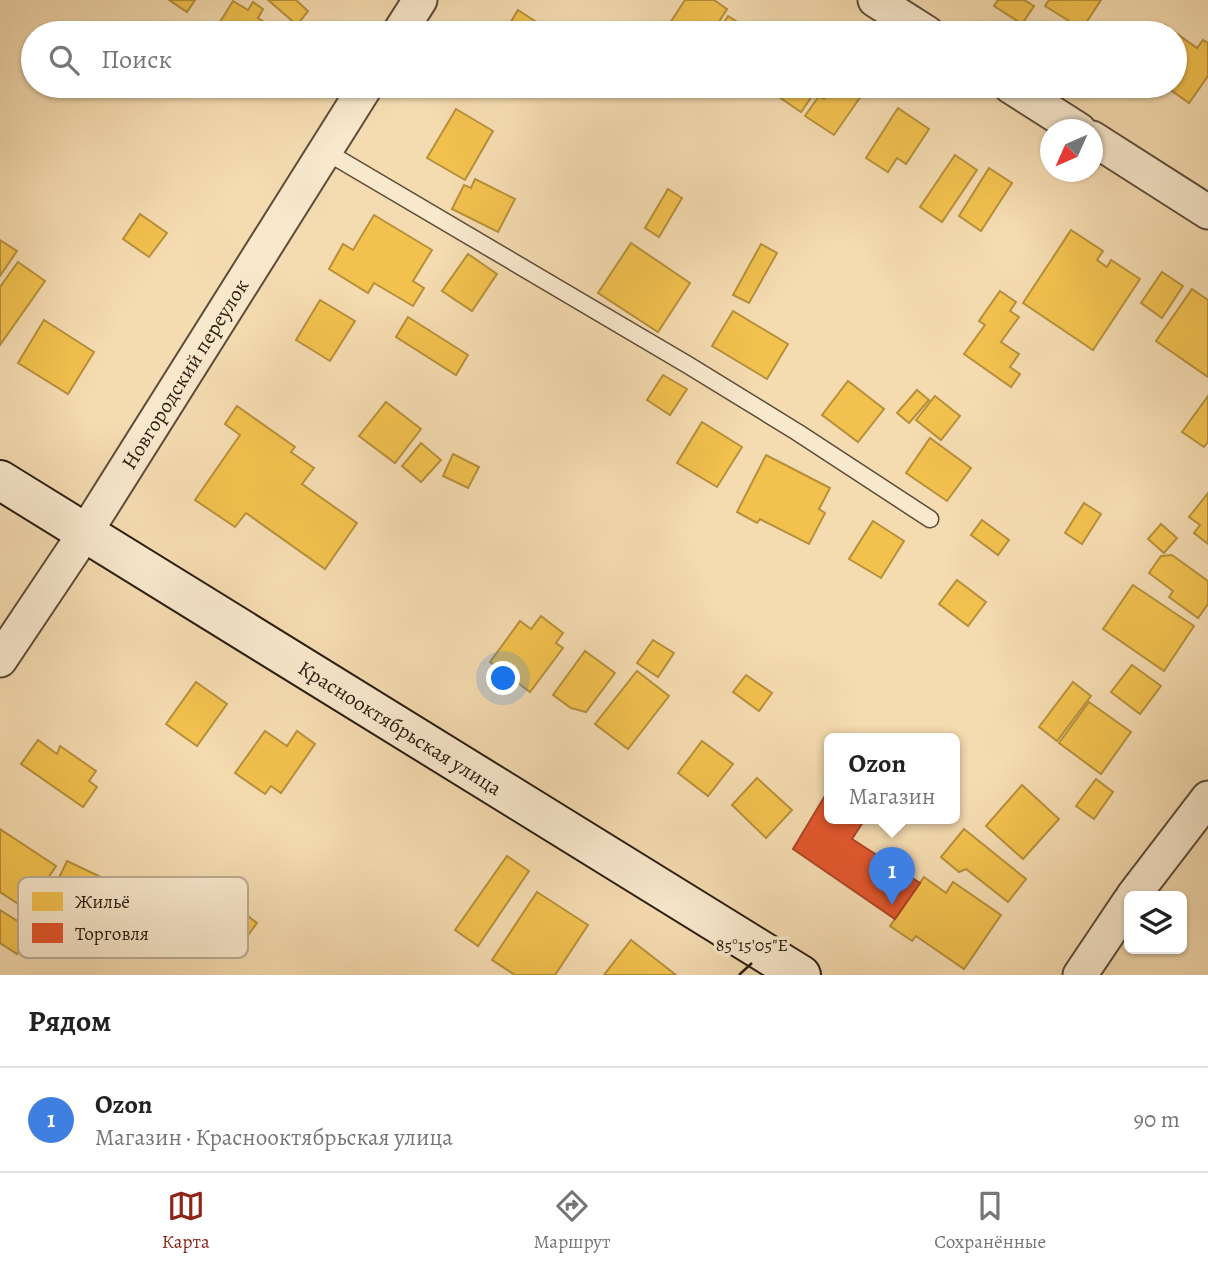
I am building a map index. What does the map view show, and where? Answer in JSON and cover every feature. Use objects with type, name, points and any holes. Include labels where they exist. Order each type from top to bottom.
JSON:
[{"type":"main road","name":"Краснооктябрьская улица","points":[[0,480],[801,975]]},
{"type":"street","points":[[407,21],[420,0]]},
{"type":"street","points":[[875,0],[908,21]]},
{"type":"street","name":"Новгородский переулок","points":[[0,660],[85,533],[358,98]]},
{"type":"street","points":[[1029,98],[1062,119]]},
{"type":"street","points":[[1103,144],[1208,212]]},
{"type":"street","points":[[1137,891],[1208,798]]},
{"type":"street","points":[[1080,975],[1124,909]]},
{"type":"lane","points":[[325,151],[688,365],[930,519]]},
{"type":"building: Жильё","points":[[169,0],[195,0],[187,12]]},
{"type":"building: Жильё","points":[[268,0],[296,0],[308,11],[300,21],[292,21]]},
{"type":"building: Жильё","points":[[685,0],[714,0],[727,9],[720,21],[671,21]]},
{"type":"building: Жильё","points":[[998,0],[1024,0],[1034,6],[1024,21],[1017,21],[994,6]]},
{"type":"building: Жильё","points":[[1049,0],[1101,0],[1087,21],[1069,21],[1045,6]]},
{"type":"building: Жильё","points":[[233,1],[248,10],[253,2],[263,9],[258,18],[262,21],[221,21]]},
{"type":"building: Жильё","points":[[518,10],[535,21],[511,21]]},
{"type":"building: Жильё","points":[[1203,40],[1208,43],[1208,76],[1189,103],[1182,98],[1187,98],[1187,41],[1197,48]]},
{"type":"building: Жильё","points":[[781,98],[811,98],[801,112]]},
{"type":"building: Жильё","points":[[818,98],[860,98],[834,135],[805,116]]},
{"type":"building: Жильё","points":[[898,108],[929,129],[906,164],[897,158],[888,172],[866,158]]},
{"type":"building: Жильё","points":[[456,109],[493,131],[465,180],[427,158]]},
{"type":"building: Жильё","points":[[955,155],[977,170],[942,222],[920,207]]},
{"type":"building: Жильё","points":[[989,168],[1012,183],[981,231],[959,216]]},
{"type":"building: Жильё","points":[[475,179],[515,199],[498,232],[452,209],[464,185],[471,188]]},
{"type":"building: Жильё","points":[[668,189],[682,198],[659,237],[645,228]]},
{"type":"building: Жильё","points":[[140,214],[167,233],[149,257],[123,239]]},
{"type":"building: Жильё","points":[[374,215],[432,250],[413,281],[424,288],[413,306],[374,283],[368,293],[329,269],[343,244],[353,250]]},
{"type":"building: Жильё","points":[[1071,230],[1103,251],[1097,260],[1107,267],[1111,260],[1140,279],[1093,350],[1023,303]]},
{"type":"building: Жильё","points":[[0,240],[17,251],[0,276]]},
{"type":"building: Жильё","points":[[631,243],[690,283],[658,332],[598,293]]},
{"type":"building: Жильё","points":[[761,244],[777,253],[749,303],[733,295]]},
{"type":"building: Жильё","points":[[468,254],[497,274],[472,311],[442,291]]},
{"type":"building: Жильё","points":[[18,262],[45,281],[0,345],[0,287]]},
{"type":"building: Жильё","points":[[1162,272],[1183,286],[1162,318],[1141,303]]},
{"type":"building: Жильё","points":[[1192,289],[1208,300],[1208,377],[1156,341]]},
{"type":"building: Жильё","points":[[1000,291],[1016,302],[1010,311],[1019,317],[1001,342],[1019,354],[1010,367],[1020,374],[1011,387],[964,354],[985,325],[979,321]]},
{"type":"building: Жильё","points":[[320,300],[355,321],[330,361],[296,340]]},
{"type":"building: Жильё","points":[[733,311],[788,344],[767,379],[712,346]]},
{"type":"building: Жильё","points":[[408,317],[468,355],[456,375],[396,337]]},
{"type":"building: Жильё","points":[[44,320],[94,352],[68,394],[18,363]]},
{"type":"building: Жильё","points":[[663,375],[687,389],[670,415],[647,400]]},
{"type":"building: Жильё","points":[[848,381],[884,409],[858,442],[822,415]]},
{"type":"building: Жильё","points":[[917,390],[929,400],[909,423],[897,413]]},
{"type":"building: Жильё","points":[[935,396],[960,416],[941,440],[916,420]]},
{"type":"building: Жильё","points":[[1208,396],[1208,442],[1204,447],[1182,432]]},
{"type":"building: Жильё","points":[[386,402],[421,429],[395,463],[359,436]]},
{"type":"building: Жильё","points":[[237,406],[295,447],[291,452],[314,468],[302,484],[357,523],[325,569],[246,513],[235,527],[195,500],[240,435],[225,424]]},
{"type":"building: Жильё","points":[[702,422],[742,447],[717,487],[677,463]]},
{"type":"building: Жильё","points":[[930,438],[971,468],[947,501],[906,473]]},
{"type":"building: Жильё","points":[[421,443],[441,460],[421,482],[402,466]]},
{"type":"building: Жильё","points":[[453,454],[479,467],[468,488],[443,476]]},
{"type":"building: Жильё","points":[[766,455],[830,488],[819,509],[825,513],[809,544],[760,519],[757,523],[737,512]]},
{"type":"building: Жильё","points":[[1208,493],[1208,544],[1194,533],[1200,525],[1189,517]]},
{"type":"building: Жильё","points":[[1084,503],[1101,514],[1082,544],[1065,533]]},
{"type":"building: Жильё","points":[[982,520],[1009,540],[998,555],[971,535]]},
{"type":"building: Жильё","points":[[873,521],[904,541],[881,578],[849,559]]},
{"type":"building: Жильё","points":[[1161,524],[1177,538],[1164,553],[1148,539]]},
{"type":"building: Жильё","points":[[1172,555],[1208,581],[1208,604],[1198,618],[1169,597],[1173,591],[1149,573],[1161,556]]},
{"type":"building: Жильё","points":[[957,580],[986,602],[968,626],[939,604]]},
{"type":"building: Жильё","points":[[1133,585],[1194,626],[1164,671],[1103,629]]},
{"type":"building: Жильё","points":[[541,616],[563,633],[556,643],[563,648],[530,692],[490,662],[520,621],[531,629]]},
{"type":"building: Жильё","points":[[653,640],[674,653],[658,677],[637,663]]},
{"type":"building: Жильё","points":[[585,651],[615,673],[586,712],[571,708],[553,695]]},
{"type":"building: Жильё","points":[[1132,665],[1161,686],[1140,714],[1111,692]]},
{"type":"building: Жильё","points":[[637,671],[669,696],[628,749],[595,724]]},
{"type":"building: Жильё","points":[[746,675],[772,693],[759,711],[733,692]]},
{"type":"building: Жильё","points":[[196,682],[227,704],[197,746],[166,724]]},
{"type":"building: Жильё","points":[[1073,682],[1091,696],[1057,741],[1039,727]]},
{"type":"building: Жильё","points":[[1089,702],[1131,732],[1101,774],[1059,743]]},
{"type":"building: Жильё","points":[[265,731],[287,746],[297,731],[315,744],[281,793],[271,786],[265,794],[235,773]]},
{"type":"building: Жильё","points":[[38,740],[57,754],[60,746],[96,771],[89,781],[97,787],[83,807],[21,764]]},
{"type":"building: Жильё","points":[[702,741],[733,764],[708,796],[678,773]]},
{"type":"building: Жильё","points":[[757,778],[792,810],[766,838],[732,805]]},
{"type":"building: Жильё","points":[[1096,779],[1113,792],[1094,819],[1076,806]]},
{"type":"building: Жильё","points":[[1022,785],[1059,819],[1023,859],[986,826]]},
{"type":"building: Жильё","points":[[0,829],[56,866],[49,877],[18,877],[18,904],[0,892]]},
{"type":"building: Жильё","points":[[964,829],[1026,879],[1008,902],[966,869],[959,872],[941,857]]},
{"type":"building: Жильё","points":[[507,856],[529,871],[478,946],[455,930]]},
{"type":"building: Жильё","points":[[67,861],[101,877],[59,877]]},
{"type":"building: Жильё","points":[[924,877],[946,893],[953,882],[1001,915],[964,969],[916,936],[912,941],[890,926]]},
{"type":"building: Жильё","points":[[537,892],[588,925],[555,975],[515,975],[492,960]]},
{"type":"building: Жильё","points":[[0,910],[18,921],[18,952],[0,943]]},
{"type":"building: Жильё","points":[[248,916],[257,923],[248,935]]},
{"type":"building: Жильё","points":[[631,940],[676,975],[604,975]]},
{"type":"building: Торговля","points":[[824,797],[824,824],[862,824],[852,839],[920,883],[895,919],[793,849]]},
{"type":"place","name":"Ozon","points":[[892,905]]}]
